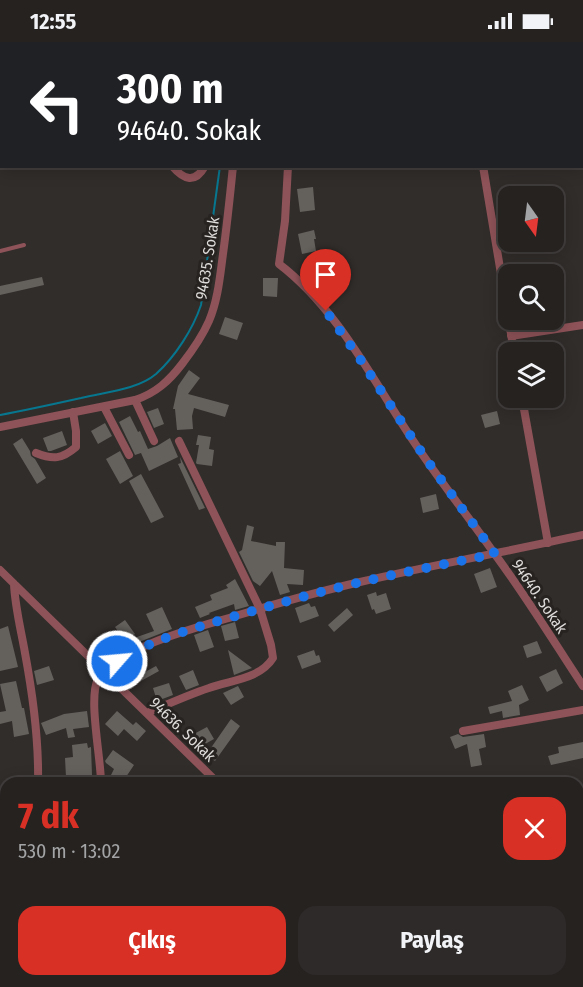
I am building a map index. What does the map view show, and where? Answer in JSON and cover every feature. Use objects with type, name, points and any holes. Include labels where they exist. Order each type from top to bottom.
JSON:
[{"type":"street","points":[[174,168],[189,178],[201,174],[204,168]]},
{"type":"street","name":"94635. Sokak","points":[[0,427],[135,400],[151,394],[170,380],[190,354],[209,321],[214,305],[219,283],[234,168]]},
{"type":"street","name":"94640. Sokak","points":[[288,168],[285,221],[279,264],[296,278],[326,311],[426,459],[495,554],[583,686]]},
{"type":"street","points":[[483,168],[512,342]]},
{"type":"street","points":[[511,336],[583,325]]},
{"type":"street","points":[[135,400],[154,441]]},
{"type":"street","points":[[104,406],[129,455]]},
{"type":"street","points":[[524,408],[548,543]]},
{"type":"street","points":[[36,453],[52,458],[65,456],[76,447],[73,412]]},
{"type":"street","points":[[147,713],[210,688],[245,678],[259,671],[273,658],[260,609],[179,441]]},
{"type":"street","points":[[101,777],[94,702],[96,685],[103,672],[130,653],[205,625],[297,598],[359,582],[583,535]]},
{"type":"street","name":"94636. Sokak","points":[[0,570],[212,777]]},
{"type":"street","points":[[14,584],[35,716],[38,777]]},
{"type":"street","points":[[463,731],[583,710]]},
{"type":"lane","points":[[0,251],[24,245]]},
{"type":"building","points":[[313,187],[315,210],[300,212],[297,189]]},
{"type":"building","points":[[314,230],[316,251],[302,254],[298,234]]},
{"type":"building","points":[[42,277],[44,285],[0,295],[0,286]]},
{"type":"building","points":[[263,278],[278,278],[277,297],[263,296]]},
{"type":"building","points":[[225,317],[243,323],[237,340],[219,334]]},
{"type":"building","points":[[189,370],[200,378],[188,394],[229,405],[225,417],[194,408],[193,429],[177,430],[175,409],[173,409],[178,386]]},
{"type":"building","points":[[158,408],[164,424],[154,428],[147,412]]},
{"type":"building","points":[[497,411],[500,424],[485,428],[481,415]]},
{"type":"building","points":[[130,416],[148,449],[170,438],[178,457],[149,471],[141,453],[135,455],[119,422]]},
{"type":"building","points":[[105,423],[112,436],[98,444],[91,431]]},
{"type":"building","points":[[62,431],[67,445],[48,451],[43,438]]},
{"type":"building","points":[[198,435],[211,437],[209,449],[214,450],[212,466],[196,463]]},
{"type":"building","points":[[22,438],[46,478],[37,484],[13,444]]},
{"type":"building","points":[[120,451],[133,476],[120,484],[106,459]]},
{"type":"building","points":[[180,457],[205,508],[199,510],[178,464],[181,463]]},
{"type":"building","points":[[141,474],[164,517],[151,523],[129,481]]},
{"type":"building","points":[[436,494],[439,509],[423,513],[420,498]]},
{"type":"building","points":[[247,525],[254,527],[251,541],[276,546],[276,542],[285,542],[284,568],[304,570],[303,585],[287,584],[290,592],[280,595],[272,571],[260,586],[253,581],[239,552],[242,550]]},
{"type":"building","points":[[490,568],[497,587],[481,593],[474,574]]},
{"type":"building","points":[[235,579],[249,606],[235,610],[234,604],[200,618],[195,607],[212,600],[210,595],[228,588],[226,585]]},
{"type":"building","points":[[376,592],[377,596],[386,593],[391,609],[376,614],[374,609],[372,610],[367,595]]},
{"type":"building","points":[[309,603],[311,607],[315,606],[319,616],[300,623],[295,608]]},
{"type":"building","points":[[162,607],[172,629],[139,642],[137,637],[154,631],[146,614]]},
{"type":"building","points":[[347,608],[353,615],[334,632],[328,625]]},
{"type":"building","points":[[125,620],[135,634],[119,646],[121,648],[109,659],[99,647],[118,631],[115,627]]},
{"type":"building","points":[[235,622],[239,638],[225,641],[221,626]]},
{"type":"building","points":[[8,626],[18,667],[0,671],[0,629]]},
{"type":"building","points":[[208,630],[214,647],[200,652],[194,635]]},
{"type":"building","points":[[537,641],[542,653],[527,658],[523,646]]},
{"type":"building","points":[[228,650],[252,668],[234,675]]},
{"type":"building","points":[[314,650],[321,662],[302,669],[297,656]]},
{"type":"building","points":[[140,663],[145,672],[156,666],[159,671],[132,686],[124,672]]},
{"type":"building","points":[[49,666],[54,680],[37,685],[34,671]]},
{"type":"building","points":[[556,669],[563,683],[547,692],[539,677]]},
{"type":"building","points":[[193,670],[199,685],[186,690],[179,676]]},
{"type":"building","points":[[16,681],[29,734],[14,737],[12,721],[0,724],[0,712],[6,711],[0,684]]},
{"type":"building","points":[[169,683],[173,695],[157,701],[153,688]]},
{"type":"building","points":[[522,685],[529,700],[519,705],[520,715],[503,718],[502,711],[490,714],[488,707],[512,701],[508,691]]},
{"type":"building","points":[[238,686],[244,697],[231,705],[223,693]]},
{"type":"building","points":[[87,711],[89,727],[73,729],[75,737],[68,738],[66,728],[46,735],[41,723],[64,714]]},
{"type":"building","points":[[117,711],[133,725],[136,722],[146,731],[137,741],[124,729],[118,736],[105,724]]},
{"type":"building","points":[[231,719],[240,726],[215,761],[206,755]]},
{"type":"building","points":[[207,727],[214,739],[198,748],[192,735]]},
{"type":"building","points":[[458,734],[463,737],[484,734],[486,747],[479,749],[482,765],[471,767],[467,744],[455,749],[450,737]]},
{"type":"building","points":[[583,742],[583,758],[551,765],[548,756],[559,753],[558,747]]},
{"type":"building","points":[[87,743],[88,748],[91,747],[92,775],[89,777],[66,777],[65,758],[73,757],[72,745]]},
{"type":"building","points":[[113,750],[134,765],[126,777],[110,777],[114,769],[105,761]]},
{"type":"waterway","points":[[0,415],[140,384],[156,374],[170,359],[188,333],[201,305],[220,168]]},
{"type":"route","points":[[117,661],[159,641],[297,598],[359,582],[495,554],[413,441],[326,311]]}]
